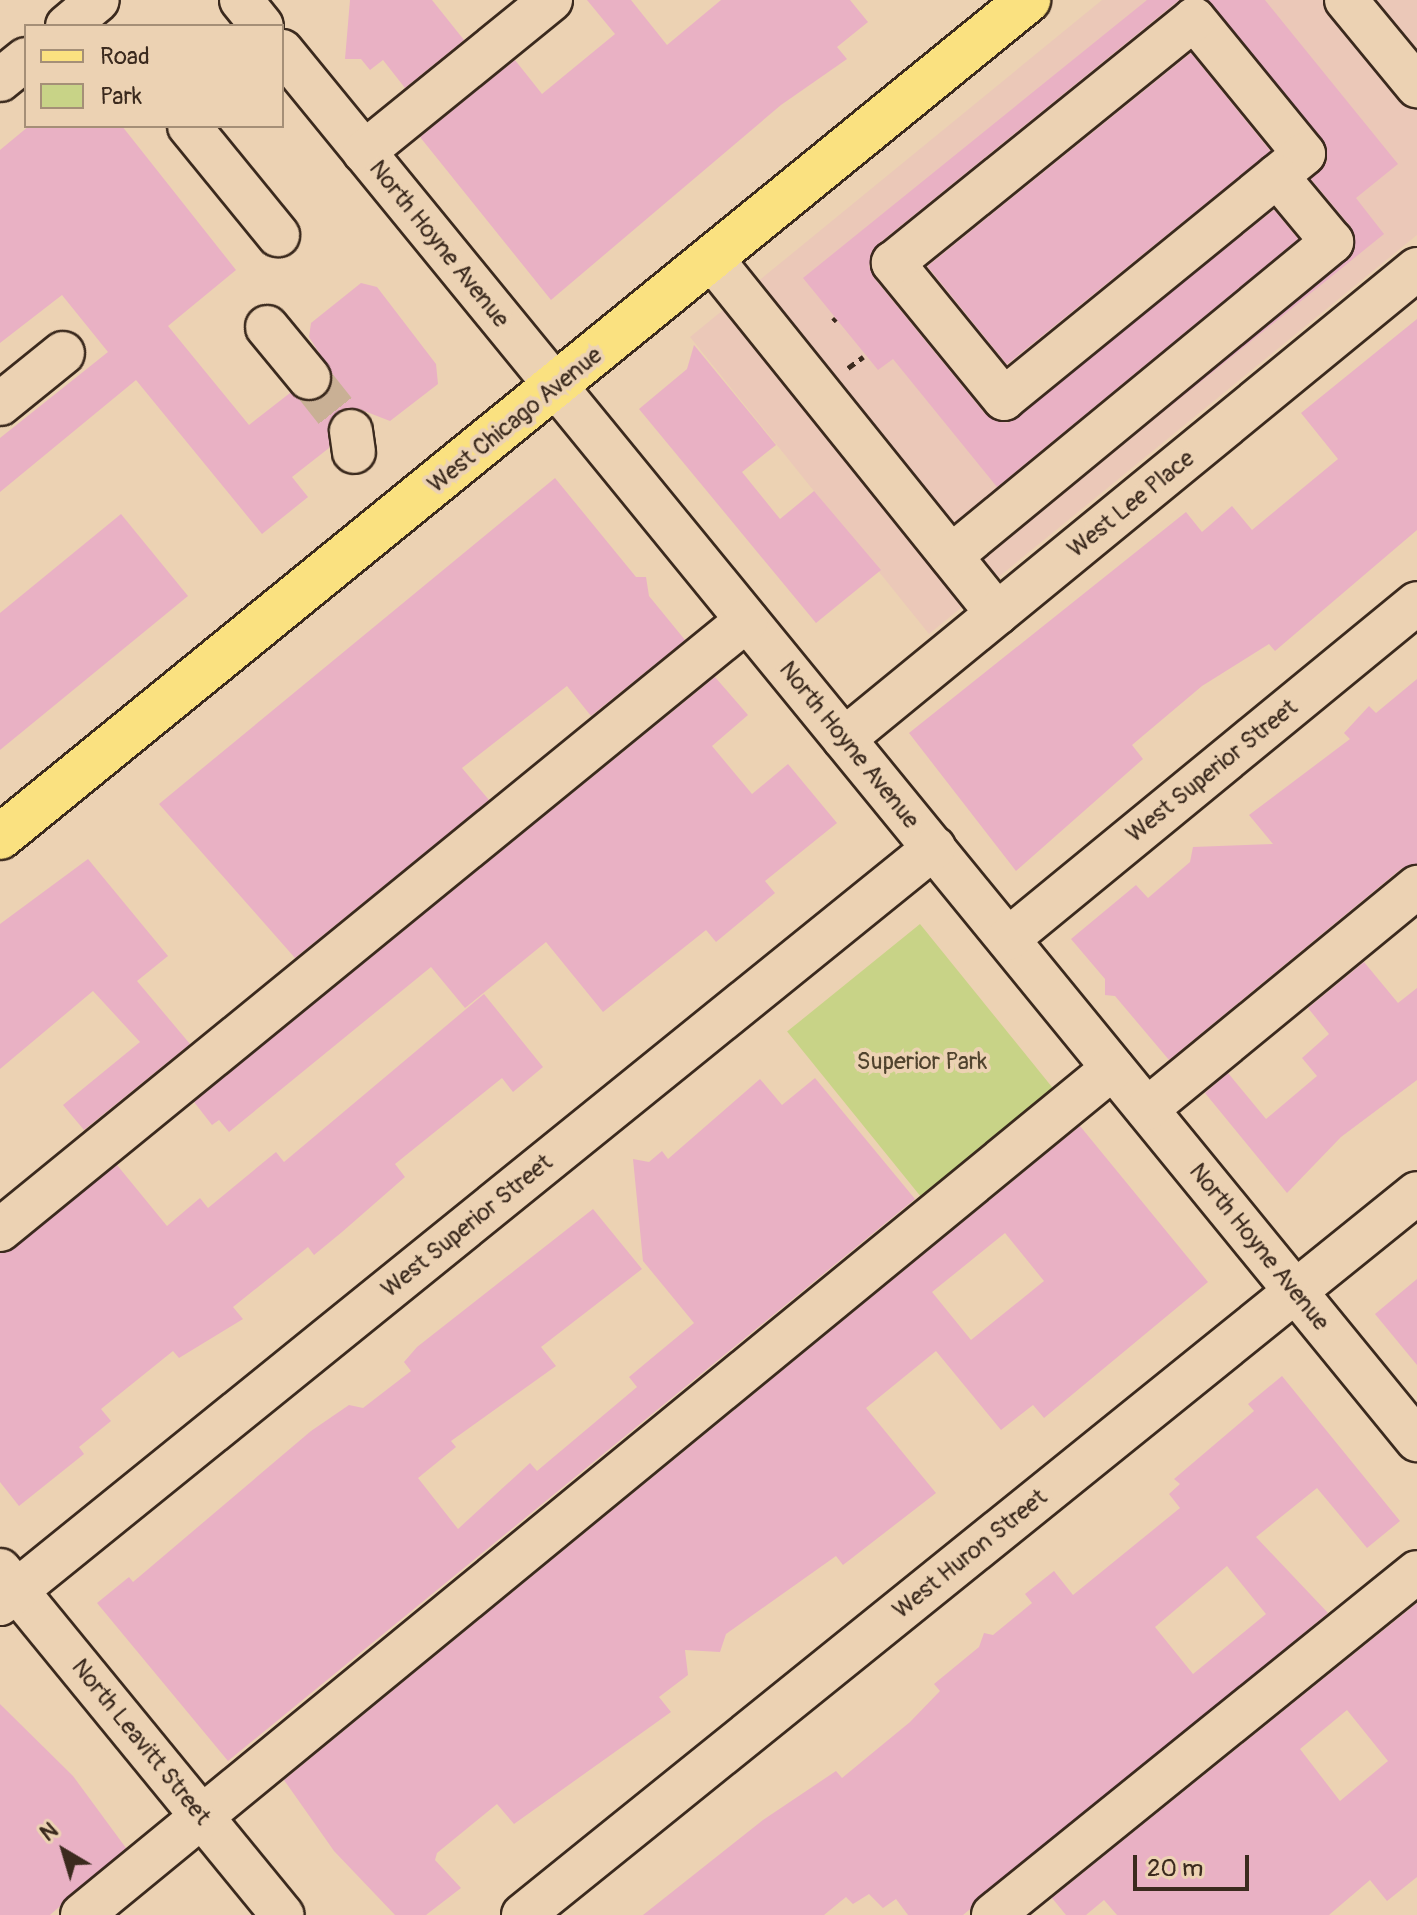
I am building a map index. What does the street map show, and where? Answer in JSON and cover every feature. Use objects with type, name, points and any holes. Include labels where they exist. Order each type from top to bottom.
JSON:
[{"type":"main road","name":"West Chicago Avenue","points":[[0,837],[1028,0]]},
{"type":"street","points":[[241,0],[260,24]]},
{"type":"street","points":[[364,152],[551,0]]},
{"type":"street","points":[[1346,0],[1417,86]]},
{"type":"street","points":[[1194,19],[1304,154],[1277,176],[1004,399],[893,263],[1194,19]]},
{"type":"street","name":"North Hoyne Avenue","points":[[284,53],[1417,1440]]},
{"type":"street","points":[[0,80],[24,61]]},
{"type":"street","points":[[191,128],[278,235]]},
{"type":"street","points":[[951,556],[1332,242],[1277,176]]},
{"type":"street","points":[[712,259],[997,614]]},
{"type":"street","name":"West Lee Place","points":[[844,739],[1417,269]]},
{"type":"street","points":[[267,327],[309,378]]},
{"type":"street","points":[[0,404],[63,353]]},
{"type":"street","name":"West Superior Street","points":[[1008,939],[1417,603]]},
{"type":"street","points":[[0,1230],[747,620]]},
{"type":"street","name":"West Superior Street","points":[[6,1588],[934,848]]},
{"type":"street","points":[[1147,1109],[1417,887]]},
{"type":"street","points":[[82,1915],[1113,1068]]},
{"type":"street","name":"West Huron Street","points":[[523,1915],[1417,1193]]},
{"type":"street","points":[[993,1915],[1417,1572]]},
{"type":"street","name":"North Leavitt Street","points":[[6,1588],[282,1915]]},
{"type":"shaded area","points":[[1102,0],[1417,0],[1417,235],[929,634],[690,337]]},
{"type":"green space","name":"Superior Park","points":[[920,924],[1057,1093],[924,1201],[787,1032]]},
{"type":"building","points":[[350,0],[432,0],[464,40],[405,88],[383,60],[370,70],[361,59],[345,59]]},
{"type":"building","points":[[587,0],[631,0],[667,45],[721,0],[850,0],[868,22],[837,47],[847,59],[781,105],[551,300],[420,137],[515,60],[542,94],[615,34]]},
{"type":"building","points":[[1147,0],[1179,0],[878,244],[869,266],[874,278],[985,414],[1007,423],[1274,210],[1298,239],[997,487],[893,359],[878,370],[803,278]]},
{"type":"building","points":[[1207,0],[1265,0],[1398,164],[1356,198],[1384,234],[1151,422],[1355,250],[1351,227],[1311,179],[1327,162],[1323,140]]},
{"type":"building","points":[[1191,53],[1270,151],[1007,364],[928,266]]},
{"type":"building","points":[[27,128],[124,128],[236,270],[168,326],[249,425],[290,393],[312,402],[325,396],[332,373],[309,337],[311,323],[361,283],[377,287],[436,364],[438,384],[390,421],[359,409],[336,413],[329,448],[292,477],[308,497],[262,534],[136,380],[0,492],[0,438],[108,352],[62,295],[0,343],[0,150]]},
{"type":"building","points":[[1417,319],[1417,530],[1275,651],[1269,644],[1202,686],[1132,745],[1143,759],[1016,871],[909,733],[1186,512],[1202,532],[1232,506],[1252,530],[1338,459],[1301,413]]},
{"type":"building","points":[[694,345],[776,445],[742,472],[780,519],[814,491],[881,570],[816,623],[639,409],[687,369]]},
{"type":"building","points":[[555,478],[636,577],[646,577],[649,596],[685,640],[591,716],[567,686],[462,768],[489,800],[295,958],[159,804]]},
{"type":"building","points":[[121,514],[188,596],[0,750],[0,613]]},
{"type":"building","points":[[715,677],[748,715],[712,746],[752,794],[788,764],[837,823],[765,881],[775,893],[716,942],[706,930],[603,1012],[546,942],[465,1008],[431,967],[229,1132],[219,1120],[212,1125],[194,1102]]},
{"type":"building","points":[[1417,679],[1417,864],[1402,868],[1169,1060],[1115,996],[1105,995],[1105,979],[1071,939],[1136,885],[1148,898],[1190,862],[1193,847],[1273,844],[1249,815],[1350,739],[1344,733],[1369,706],[1376,713]]},
{"type":"building","points":[[88,859],[168,956],[137,981],[190,1044],[84,1130],[63,1105],[140,1042],[93,991],[0,1069],[0,924]]},
{"type":"building","points":[[1364,962],[1398,1003],[1417,988],[1417,1080],[1341,1137],[1287,1193],[1205,1093],[1228,1073],[1266,1119],[1317,1076],[1302,1058],[1329,1034],[1308,1008]]},
{"type":"building","points":[[484,994],[543,1067],[513,1092],[502,1078],[395,1164],[405,1177],[342,1232],[314,1255],[308,1247],[233,1307],[243,1319],[179,1358],[173,1351],[101,1409],[111,1421],[79,1447],[84,1454],[19,1506],[0,1482],[0,1253],[117,1165],[167,1226],[200,1198],[208,1208],[276,1152],[284,1162]]},
{"type":"building","points":[[815,1078],[915,1199],[228,1761],[97,1603],[129,1577],[133,1582],[311,1431],[349,1405],[363,1408],[411,1371],[404,1362],[417,1347],[593,1209],[642,1269],[541,1347],[556,1366],[451,1441],[456,1447],[418,1478],[458,1529],[530,1463],[537,1471],[637,1387],[629,1377],[694,1323],[643,1261],[633,1159],[649,1162],[662,1151],[668,1159],[760,1079],[782,1105]]},
{"type":"building","points":[[1080,1126],[1208,1282],[1044,1418],[1033,1405],[1001,1430],[936,1351],[866,1408],[936,1493],[843,1565],[836,1556],[726,1634],[720,1652],[685,1650],[688,1675],[659,1697],[671,1712],[514,1824],[497,1804],[437,1853],[435,1860],[461,1888],[426,1915],[395,1915],[334,1851],[284,1780]],"holes":[[[1005,1233],[1044,1281],[971,1340],[932,1292]]]},
{"type":"building","points":[[1417,1279],[1417,1365],[1375,1314]]},
{"type":"building","points":[[1282,1376],[1400,1521],[1367,1548],[1317,1488],[1256,1537],[1328,1613],[963,1915],[908,1915],[896,1899],[883,1908],[869,1894],[853,1904],[846,1897],[824,1915],[643,1915],[763,1820],[836,1771],[842,1778],[910,1722],[940,1691],[934,1684],[979,1647],[984,1633],[993,1635],[1032,1603],[1025,1594],[1054,1571],[1073,1595],[1180,1508],[1169,1494],[1180,1484],[1174,1479],[1254,1411],[1248,1404]],"holes":[[[1227,1566],[1266,1614],[1193,1674],[1155,1627]]]},
{"type":"building","points":[[1417,1603],[1417,1877],[1387,1901],[1370,1880],[1329,1915],[1117,1915],[1104,1900],[1086,1915],[1066,1915],[1052,1898]],"holes":[[[1347,1710],[1388,1761],[1340,1801],[1300,1749]]]},
{"type":"building","points":[[0,1704],[73,1776],[126,1848],[50,1915],[0,1915]]},
{"type":"tunnel","points":[[309,378],[351,431]]}]
